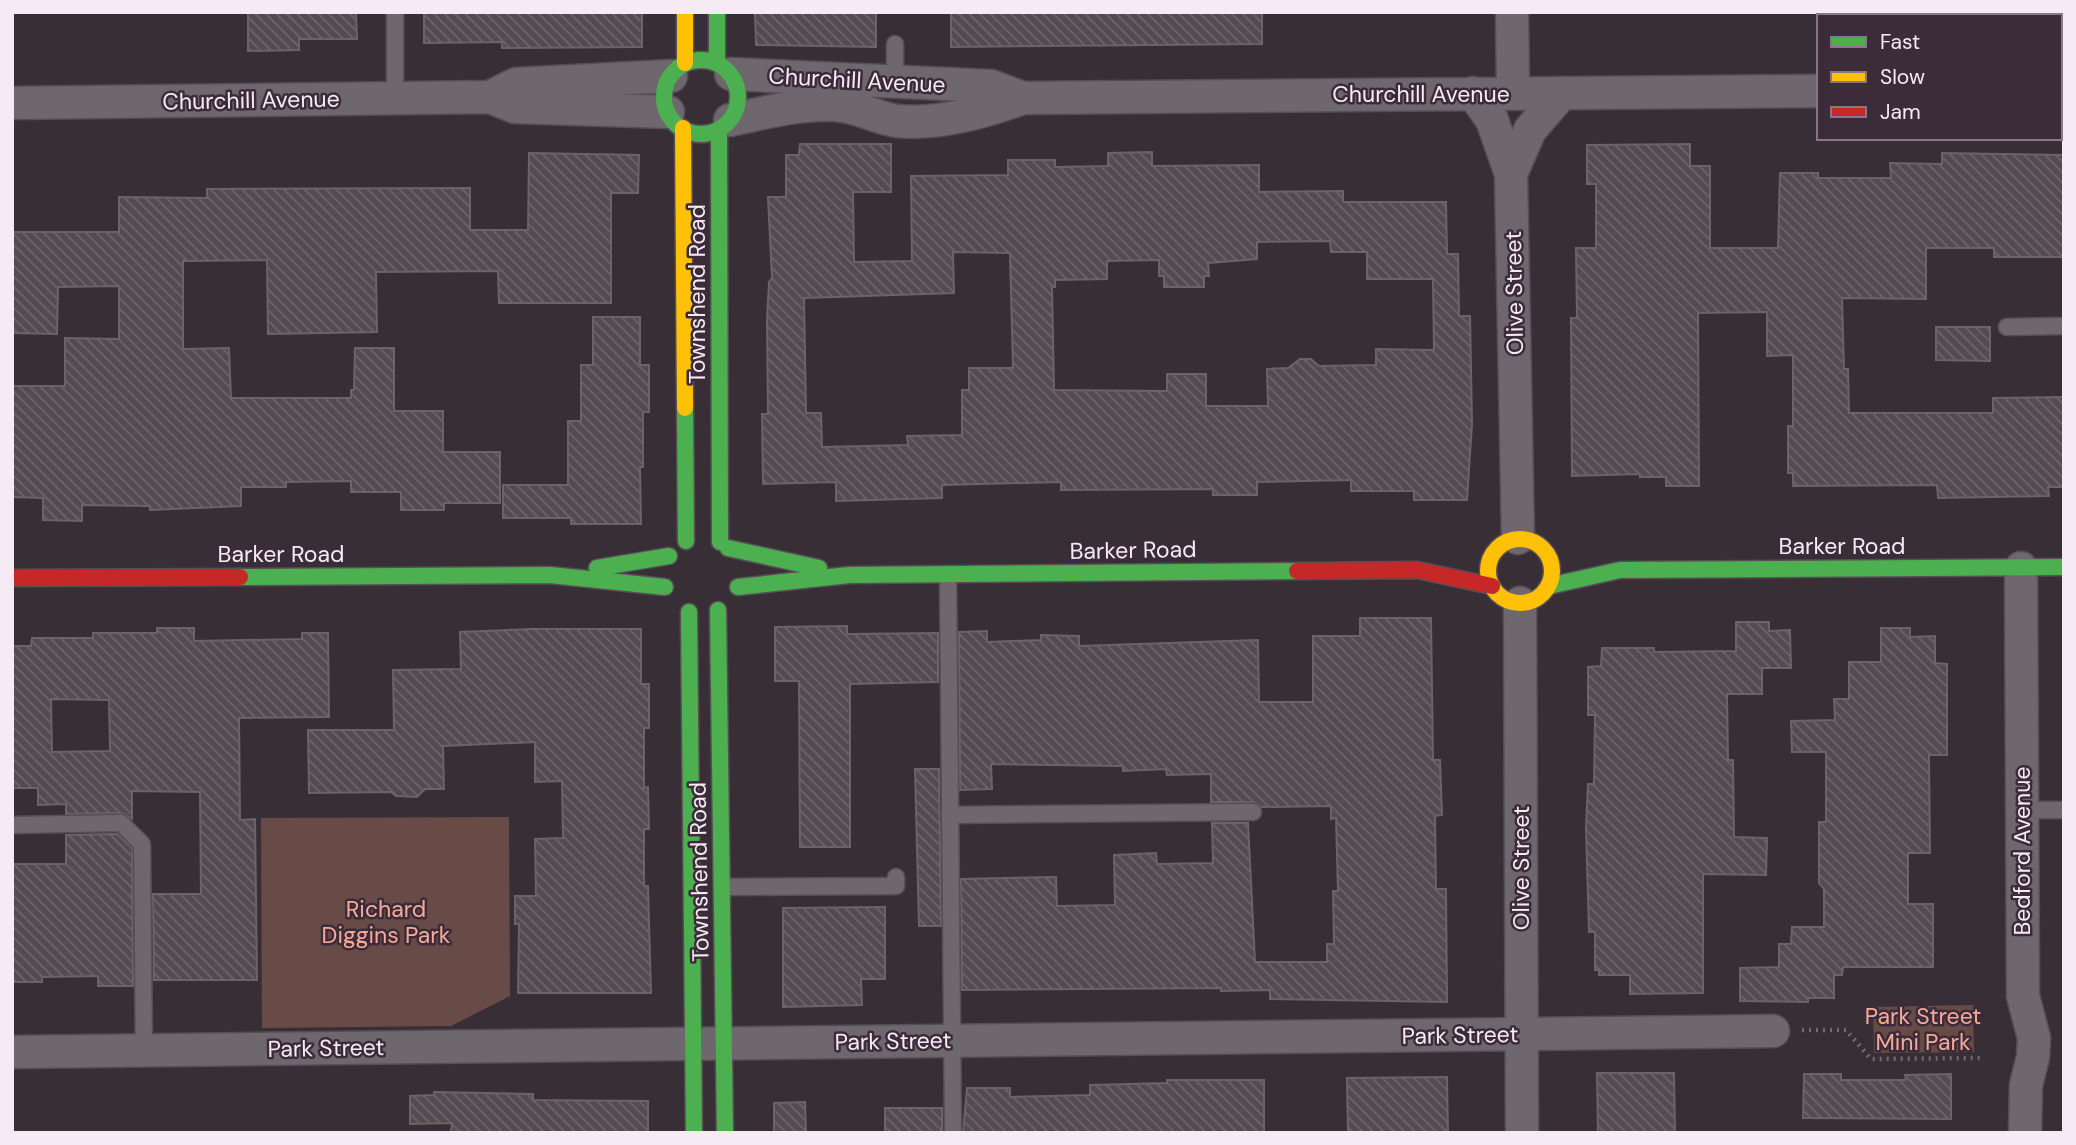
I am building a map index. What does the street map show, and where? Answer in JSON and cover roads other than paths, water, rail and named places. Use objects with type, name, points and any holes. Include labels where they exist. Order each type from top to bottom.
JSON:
[{"type":"street","points":[[685,12],[678,69],[665,87],[676,120],[701,133],[725,125],[738,97],[724,69],[717,12]]},
{"type":"street","points":[[1512,12],[1513,93]]},
{"type":"street","points":[[678,69],[706,60],[724,69]]},
{"type":"street","name":"Churchill Avenue","points":[[491,97],[516,84],[678,69]]},
{"type":"street","name":"Churchill Avenue","points":[[724,69],[895,82],[991,86],[1023,98]]},
{"type":"street","name":"Churchill Avenue","points":[[725,125],[819,105],[838,105],[878,117],[922,122],[996,107],[1023,98],[1817,90]]},
{"type":"street","name":"Olive Street","points":[[1473,93],[1492,120],[1511,174],[1519,547]]},
{"type":"street","name":"Olive Street","points":[[1511,174],[1530,130],[1562,93]]},
{"type":"street","name":"Churchill Avenue","points":[[12,103],[491,97],[515,107],[676,120]]},
{"type":"street","name":"Townshend Road","points":[[676,120],[686,541]]},
{"type":"street","name":"Townshend Road","points":[[724,545],[725,125]]},
{"type":"street","points":[[698,537],[724,545],[738,566],[738,587],[734,596],[718,610],[698,614],[675,601],[664,566],[669,555],[686,541],[698,537]]},
{"type":"street","name":"Barker Road","points":[[724,545],[849,575]]},
{"type":"street","points":[[1519,547],[1552,568],[1549,586],[1536,598],[1520,603],[1504,598],[1492,586],[1488,568],[1519,547]]},
{"type":"street","name":"Barker Road","points":[[1417,570],[1519,547],[1567,556]]},
{"type":"street","name":"Barker Road","points":[[12,578],[550,575],[669,555]]},
{"type":"street","name":"Barker Road","points":[[1589,562],[1620,570]]},
{"type":"street","name":"Barker Road","points":[[1549,586],[1620,570],[2064,567]]},
{"type":"street","name":"Bedford Avenue","points":[[2021,568],[2023,996],[2034,1038],[2033,1057],[2025,1085],[2025,1133]]},
{"type":"street","name":"Barker Road","points":[[738,587],[849,575],[1417,570],[1492,586]]},
{"type":"street","name":"Barker Road","points":[[550,575],[675,601]]},
{"type":"street","name":"Townshend Road","points":[[675,601],[709,1043],[725,1133]]},
{"type":"street","name":"Olive Street","points":[[1520,603],[1522,1133]]},
{"type":"street","name":"Townshend Road","points":[[694,1133],[709,1043],[722,887],[718,610]]},
{"type":"street","name":"Park Street","points":[[12,1052],[1773,1031]]},
{"type":"lane","points":[[395,12],[395,98]]},
{"type":"lane","points":[[895,44],[895,82]]},
{"type":"lane","points":[[2007,327],[2064,327]]},
{"type":"lane","points":[[948,574],[953,1133]]},
{"type":"lane","points":[[2022,810],[2064,810]]},
{"type":"lane","points":[[950,815],[1253,811]]},
{"type":"lane","points":[[12,825],[121,824],[142,844],[144,1051]]},
{"type":"lane","points":[[722,887],[896,886],[896,877]]},
{"type":"park label","name":"Richard Diggins Park","points":[[386,922]]},
{"type":"park label","name":"Park Street Mini Park","points":[[1923,1029]]}]
